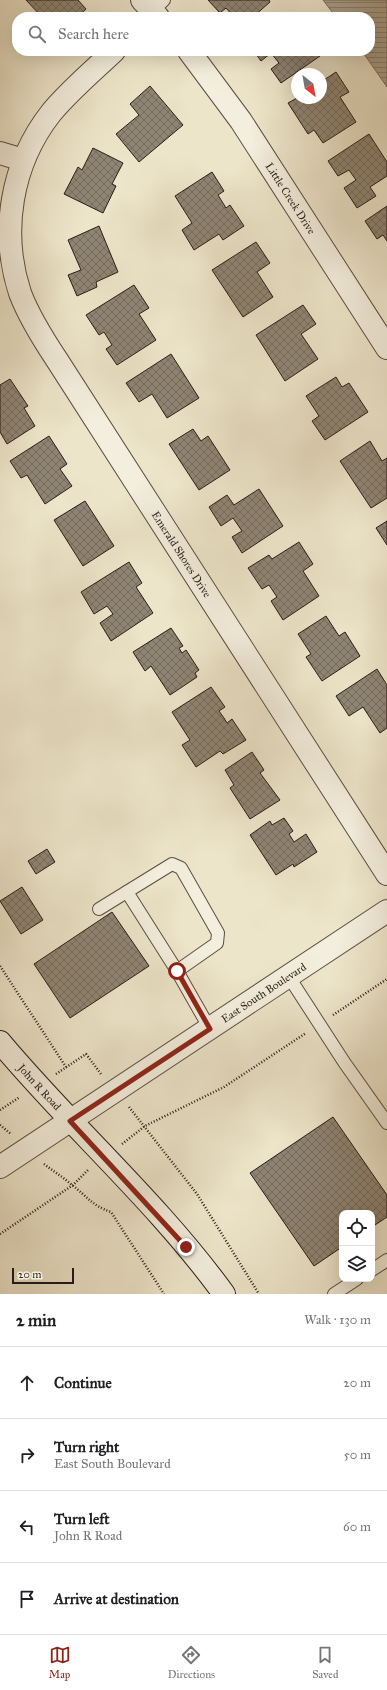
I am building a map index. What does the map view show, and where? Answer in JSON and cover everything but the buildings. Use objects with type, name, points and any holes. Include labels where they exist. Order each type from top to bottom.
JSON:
[{"type":"street","name":"Emerald Shores Drive","points":[[109,56],[52,113],[33,140],[23,160],[16,179],[5,222],[15,276],[28,313],[387,874]]},
{"type":"street","name":"Little Creek Drive","points":[[192,56],[241,121],[385,340]]},
{"type":"street","points":[[0,153],[23,160]]},
{"type":"street","name":"East South Boulevard","points":[[0,1166],[387,911]]},
{"type":"street","name":"John R Road","points":[[0,1042],[37,1085],[186,1247],[224,1294]]},
{"type":"lane","points":[[99,909],[172,864],[181,868],[218,933],[218,943],[177,971]]},
{"type":"lane","points":[[127,892],[177,971],[210,1029]]},
{"type":"lane","points":[[289,977],[340,1056],[387,1122]]},
{"type":"lane","points":[[375,1268],[387,1260]]},
{"type":"lane","points":[[334,1294],[353,1282]]},
{"type":"path","points":[[0,966],[66,1067]]},
{"type":"path","points":[[332,1016],[387,978]]},
{"type":"path","points":[[133,1136],[145,1126],[224,1087],[309,1031]]},
{"type":"path","points":[[58,1072],[86,1054],[96,1069]]},
{"type":"path","points":[[0,1110],[8,1105]]},
{"type":"path","points":[[135,1114],[197,1194],[259,1294]]},
{"type":"path","points":[[0,1125],[5,1129]]},
{"type":"path","points":[[52,1170],[73,1185],[89,1201],[99,1208],[111,1212],[119,1222],[164,1294]]},
{"type":"path","points":[[0,1234],[73,1185],[85,1173]]},
{"type":"shaded area","points":[[323,0],[387,0],[387,87],[365,56],[375,56],[375,12],[332,12]]},
{"type":"route","points":[[177,971],[184,987],[210,1029],[70,1121],[105,1157],[186,1247]]}]
